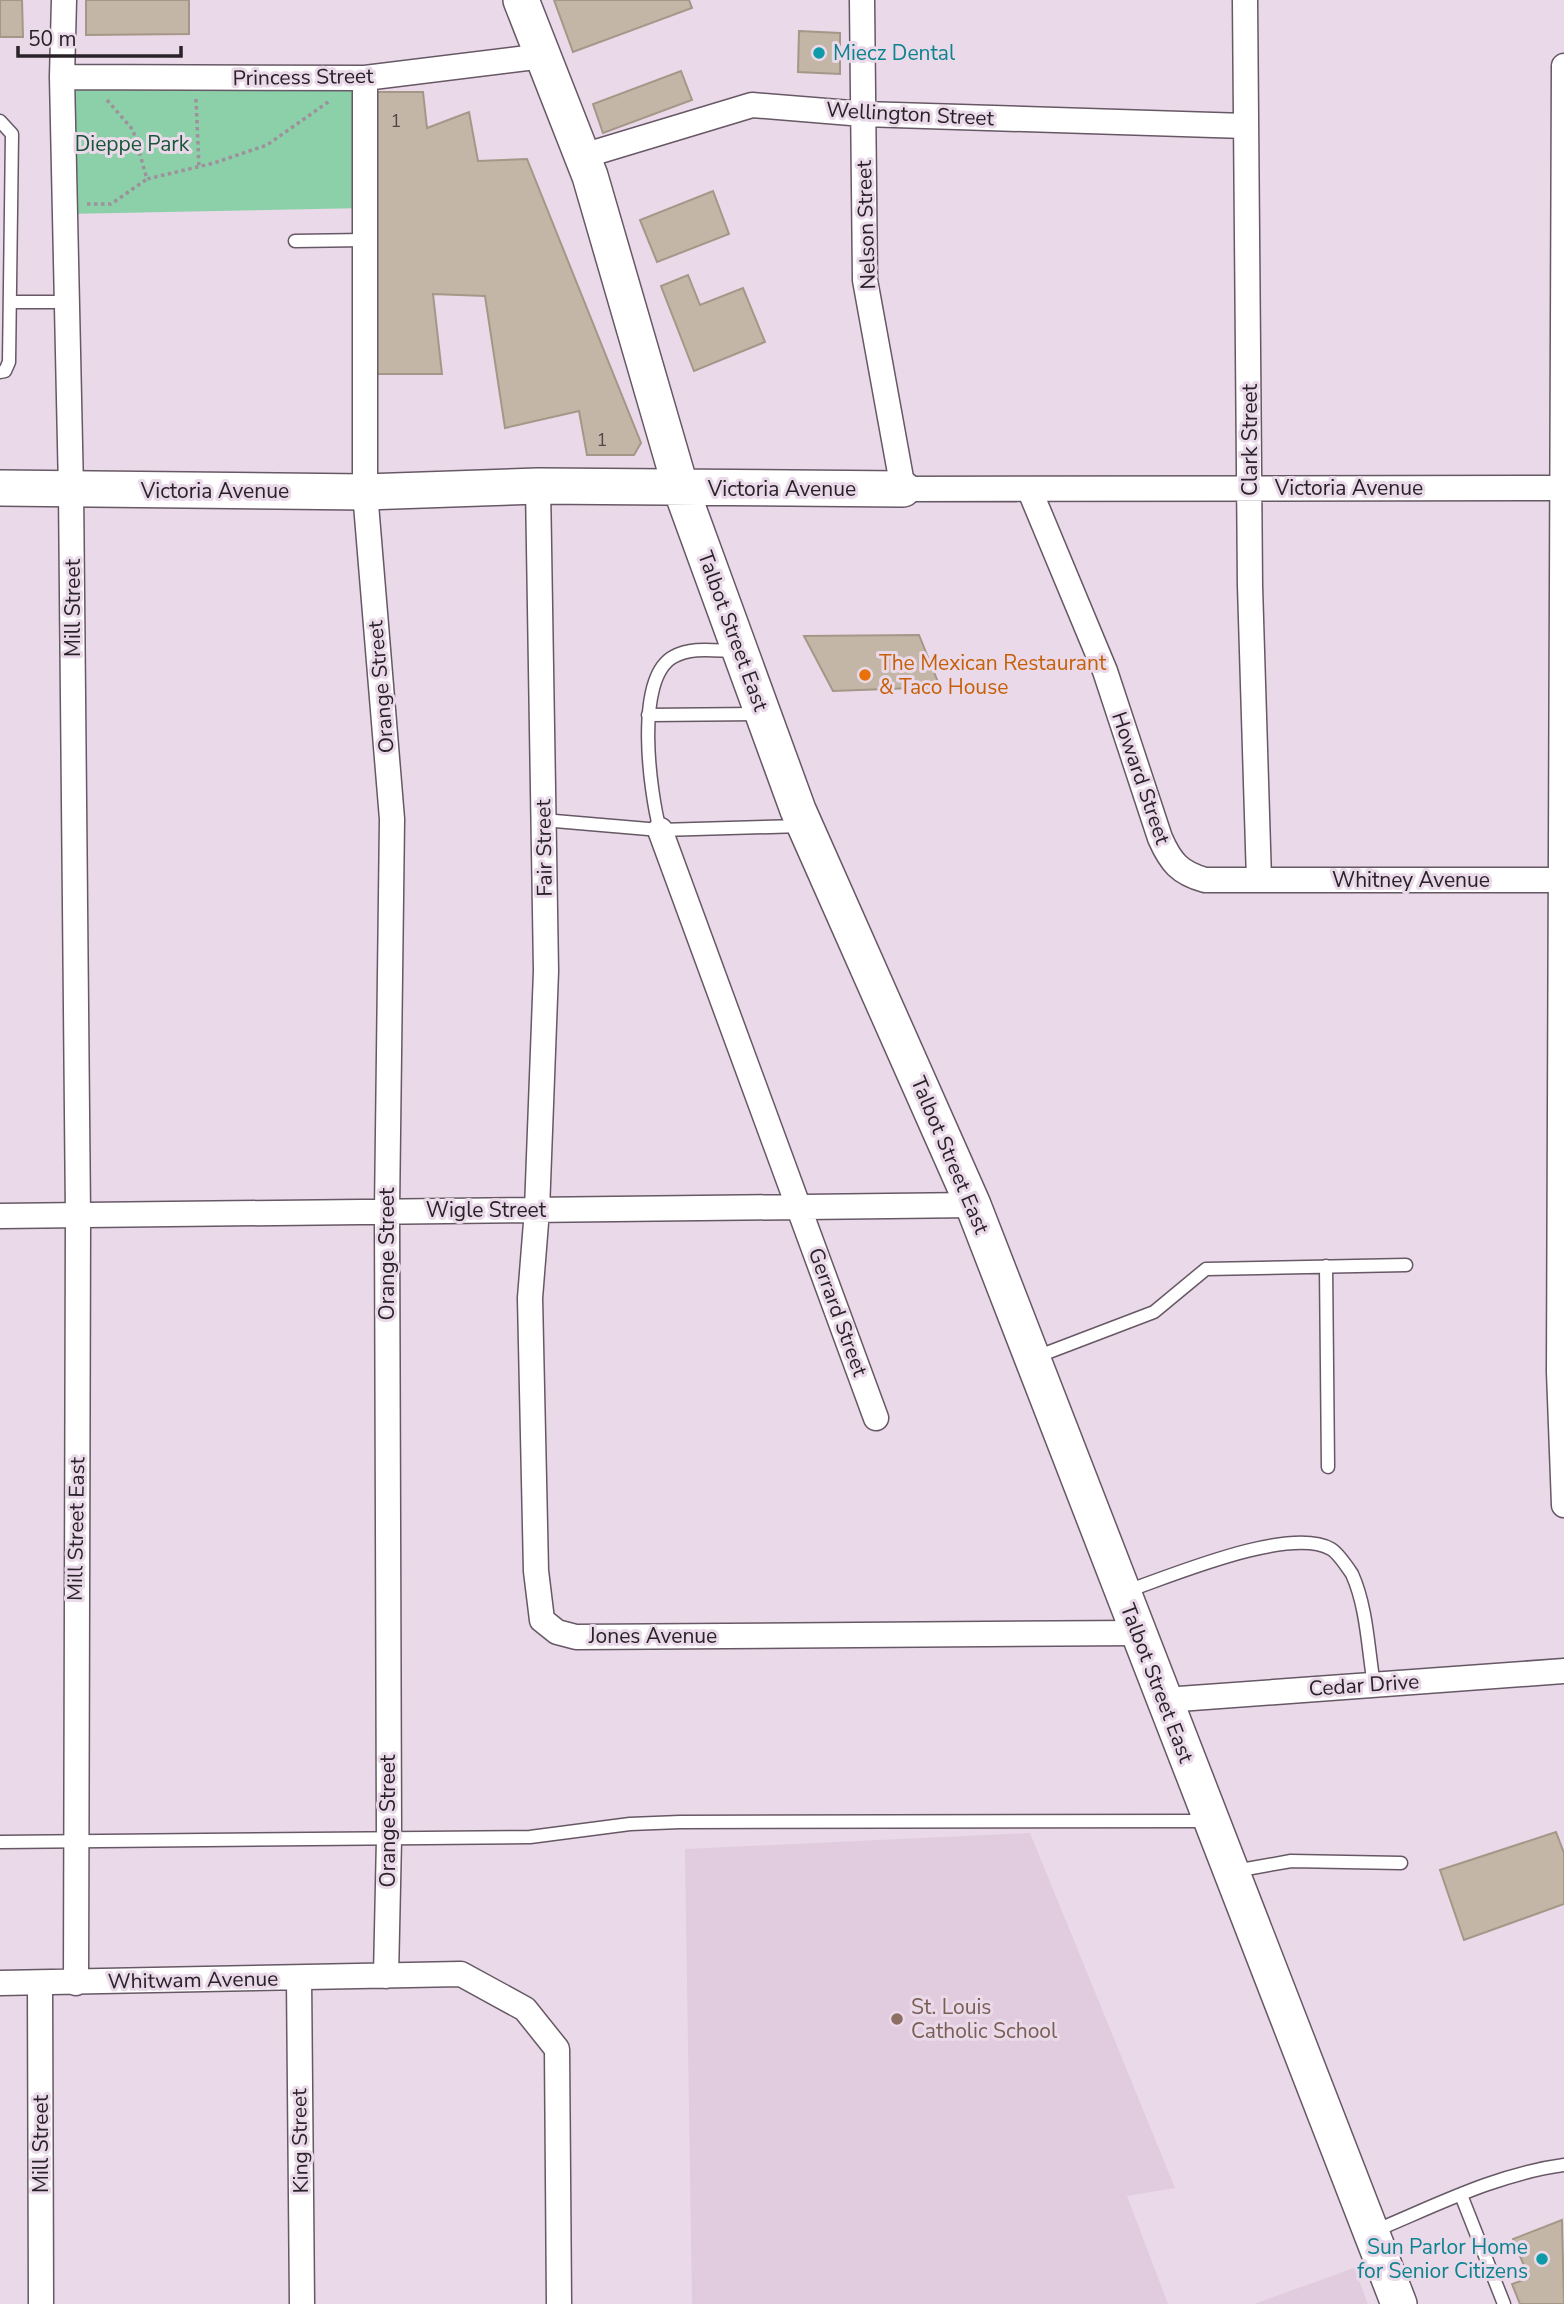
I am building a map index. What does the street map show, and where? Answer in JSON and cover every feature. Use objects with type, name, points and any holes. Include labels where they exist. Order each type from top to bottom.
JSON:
[{"type":"main road","name":"Talbot Street East","points":[[521,0],[583,156],[681,489],[763,714],[806,826],[973,1205],[1399,2304]]},
{"type":"main road","name":"Victoria Avenue","points":[[0,488],[365,492],[538,486],[903,489]]},
{"type":"street","name":"Mill Street","points":[[64,0],[62,77],[72,490],[78,1216]]},
{"type":"street","name":"Nelson Street","points":[[862,0],[865,280],[903,489]]},
{"type":"street","name":"Clark Street","points":[[1245,0],[1250,586],[1259,880]]},
{"type":"street","name":"Princess Street","points":[[62,77],[365,78],[542,55]]},
{"type":"street","points":[[1564,66],[1564,1505]]},
{"type":"street","name":"Orange Street","points":[[365,78],[365,492],[392,819],[387,1211],[389,1839],[386,1976]]},
{"type":"street","name":"Wellington Street","points":[[583,156],[752,105],[863,114],[1245,126]]},
{"type":"street","name":"Fair Street","points":[[537,1210],[546,971],[538,486]]},
{"type":"street","name":"Victoria Avenue","points":[[903,489],[1030,491],[1562,488]]},
{"type":"street","name":"Howard Street","points":[[1030,491],[1105,671],[1153,821],[1170,861],[1184,874],[1205,880],[1259,880]]},
{"type":"street","name":"Gerrard Street","points":[[660,830],[800,1205],[876,1418]]},
{"type":"street","name":"Whitney Avenue","points":[[1259,880],[1562,880]]},
{"type":"street","name":"Wigle Street","points":[[0,1216],[973,1205]]},
{"type":"street","name":"Jones Avenue","points":[[537,1210],[530,1298],[536,1572],[542,1620],[557,1632],[576,1637],[1137,1633]]},
{"type":"street","name":"Mill Street East","points":[[76,1842],[78,1216]]},
{"type":"street","name":"Cedar Drive","points":[[1165,1700],[1564,1671]]},
{"type":"street","points":[[76,1842],[76,1983]]},
{"type":"street","points":[[386,1976],[461,1975],[525,2009],[557,2049],[559,2304]]},
{"type":"street","name":"Whitwam Avenue","points":[[0,1983],[386,1976]]},
{"type":"street","name":"King Street","points":[[299,1978],[302,2304]]},
{"type":"street","name":"Mill Street","points":[[40,1983],[41,2304]]},
{"type":"lane","points":[[0,121],[12,134],[12,302],[9,362],[5,372],[0,372]]},
{"type":"lane","points":[[295,242],[365,240]]},
{"type":"lane","points":[[12,302],[67,302]]},
{"type":"lane","points":[[660,830],[653,803],[648,715],[655,676],[672,657],[697,650],[740,651]]},
{"type":"lane","points":[[648,715],[763,714]]},
{"type":"lane","points":[[543,820],[660,830],[806,826]]},
{"type":"lane","points":[[1032,1359],[1154,1312],[1206,1269],[1406,1265]]},
{"type":"lane","points":[[1326,1266],[1328,1467]]},
{"type":"lane","points":[[1122,1592],[1262,1546],[1308,1545],[1332,1549],[1350,1572],[1359,1595],[1374,1685]]},
{"type":"lane","points":[[0,1842],[530,1838],[630,1824],[680,1822],[1210,1821]]},
{"type":"lane","points":[[1231,1872],[1291,1861],[1401,1863]]},
{"type":"lane","points":[[1371,2232],[1525,2170],[1564,2165]]},
{"type":"lane","points":[[1461,2195],[1504,2304]]},
{"type":"path","points":[[88,77],[133,130],[147,179]]},
{"type":"path","points":[[195,77],[199,167]]},
{"type":"path","points":[[65,205],[111,204],[147,179],[199,167],[267,145],[365,78]]},
{"type":"shaded area","name":"St. Louis Catholic School","points":[[1030,1833],[1175,2188],[1127,2196],[1168,2304],[692,2304],[685,1849]]},
{"type":"shaded area","points":[[1354,2268],[1368,2304],[1254,2304]]},
{"type":"green space","name":"Dieppe Park","points":[[62,77],[365,78],[365,208],[65,214]]},
{"type":"building","points":[[0,0],[22,0],[23,37],[0,37]]},
{"type":"building","points":[[86,0],[189,0],[189,34],[86,35]]},
{"type":"building","points":[[554,0],[689,0],[692,8],[573,52]]},
{"type":"building","name":"Miecz Dental","points":[[799,31],[840,33],[840,74],[798,72]]},
{"type":"building","points":[[681,71],[692,100],[603,133],[593,104]]},
{"type":"building","points":[[373,92],[423,92],[427,128],[469,112],[478,161],[527,159],[641,443],[634,455],[587,455],[579,411],[505,428],[485,296],[433,294],[442,374],[376,374]]},
{"type":"building","points":[[713,191],[729,234],[657,262],[640,220]]},
{"type":"building","points":[[688,275],[700,305],[743,288],[765,342],[694,371],[661,286]]},
{"type":"building","points":[[919,635],[940,687],[833,691],[804,636]]},
{"type":"building","points":[[1556,1832],[1564,1853],[1564,1904],[1464,1940],[1440,1870]]},
{"type":"building","name":"Sun Parlor Home for Senior Citizens","points":[[1562,2220],[1564,2304],[1520,2304],[1512,2284],[1529,2278],[1513,2239]]},
{"type":"place","name":"Miecz Dental","points":[[819,53]]},
{"type":"place","name":"The Mexican Restaurant & Taco House","points":[[865,675]]},
{"type":"place","name":"St. Louis Catholic School","points":[[897,2019]]},
{"type":"place","name":"Sun Parlor Home for Senior Citizens","points":[[1542,2259]]}]
